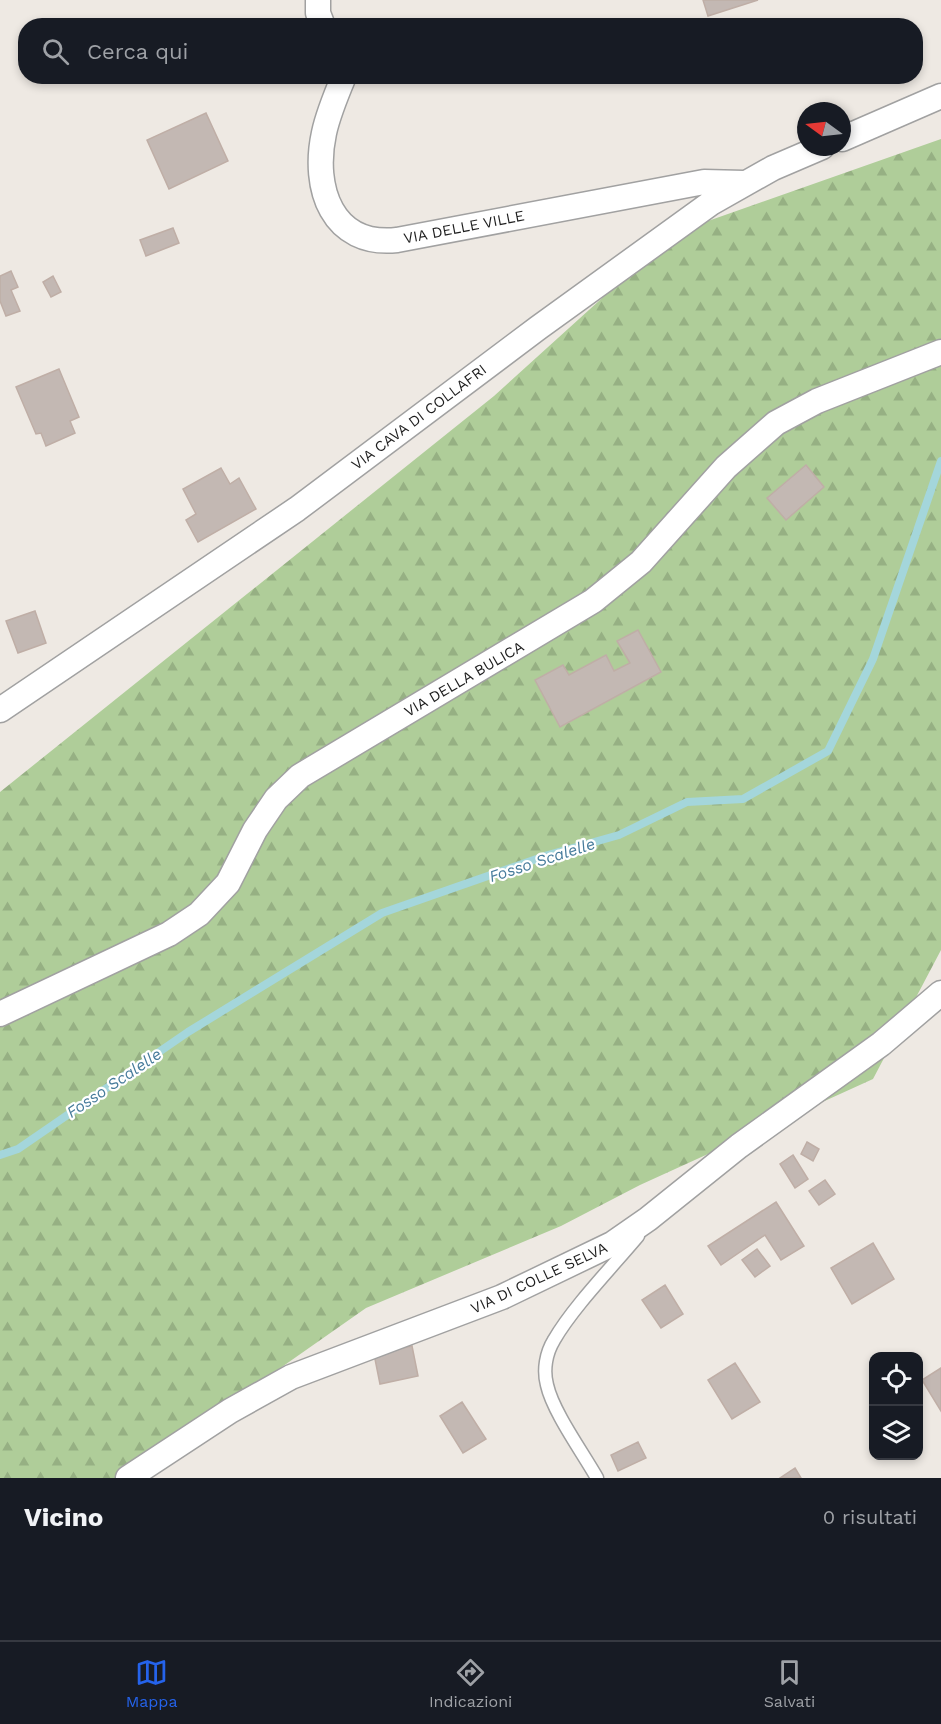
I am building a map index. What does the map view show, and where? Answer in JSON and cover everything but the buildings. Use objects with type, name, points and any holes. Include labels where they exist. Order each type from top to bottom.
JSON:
[{"type":"street","points":[[318,0],[320,18]]},
{"type":"street","name":"VIA DELLE VILLE","points":[[341,84],[324,133],[320,169],[324,191],[336,219],[348,230],[363,238],[378,241],[397,240],[704,182],[744,183]]},
{"type":"street","points":[[851,135],[941,96]]},
{"type":"street","name":"VIA CAVA DI COLLAFRI","points":[[0,710],[21,698],[297,509],[538,328],[699,211],[744,183],[802,156]]},
{"type":"street","name":"VIA DELLA BULICA","points":[[0,1014],[169,934],[199,914],[228,883],[255,830],[276,799],[300,776],[600,596],[641,562],[726,467],[776,423],[817,401],[941,352]]},
{"type":"street","name":"VIA DI COLLE SELVA","points":[[128,1478],[236,1407],[291,1377],[455,1316],[561,1271],[612,1244],[739,1146],[881,1044],[941,993]]},
{"type":"lane","points":[[597,1478],[549,1392],[545,1376],[547,1359],[553,1341],[562,1329],[659,1210]]},
{"type":"green space","points":[[941,139],[941,950],[873,1079],[640,1185],[561,1226],[366,1308],[222,1409],[140,1478],[0,1478],[0,792],[494,396],[674,233]]},
{"type":"waterway","name":"Fosso Scalelle","points":[[0,1155],[18,1149],[188,1032],[382,913],[548,855],[619,835],[687,802],[743,799],[828,751],[873,659],[941,461]]}]
